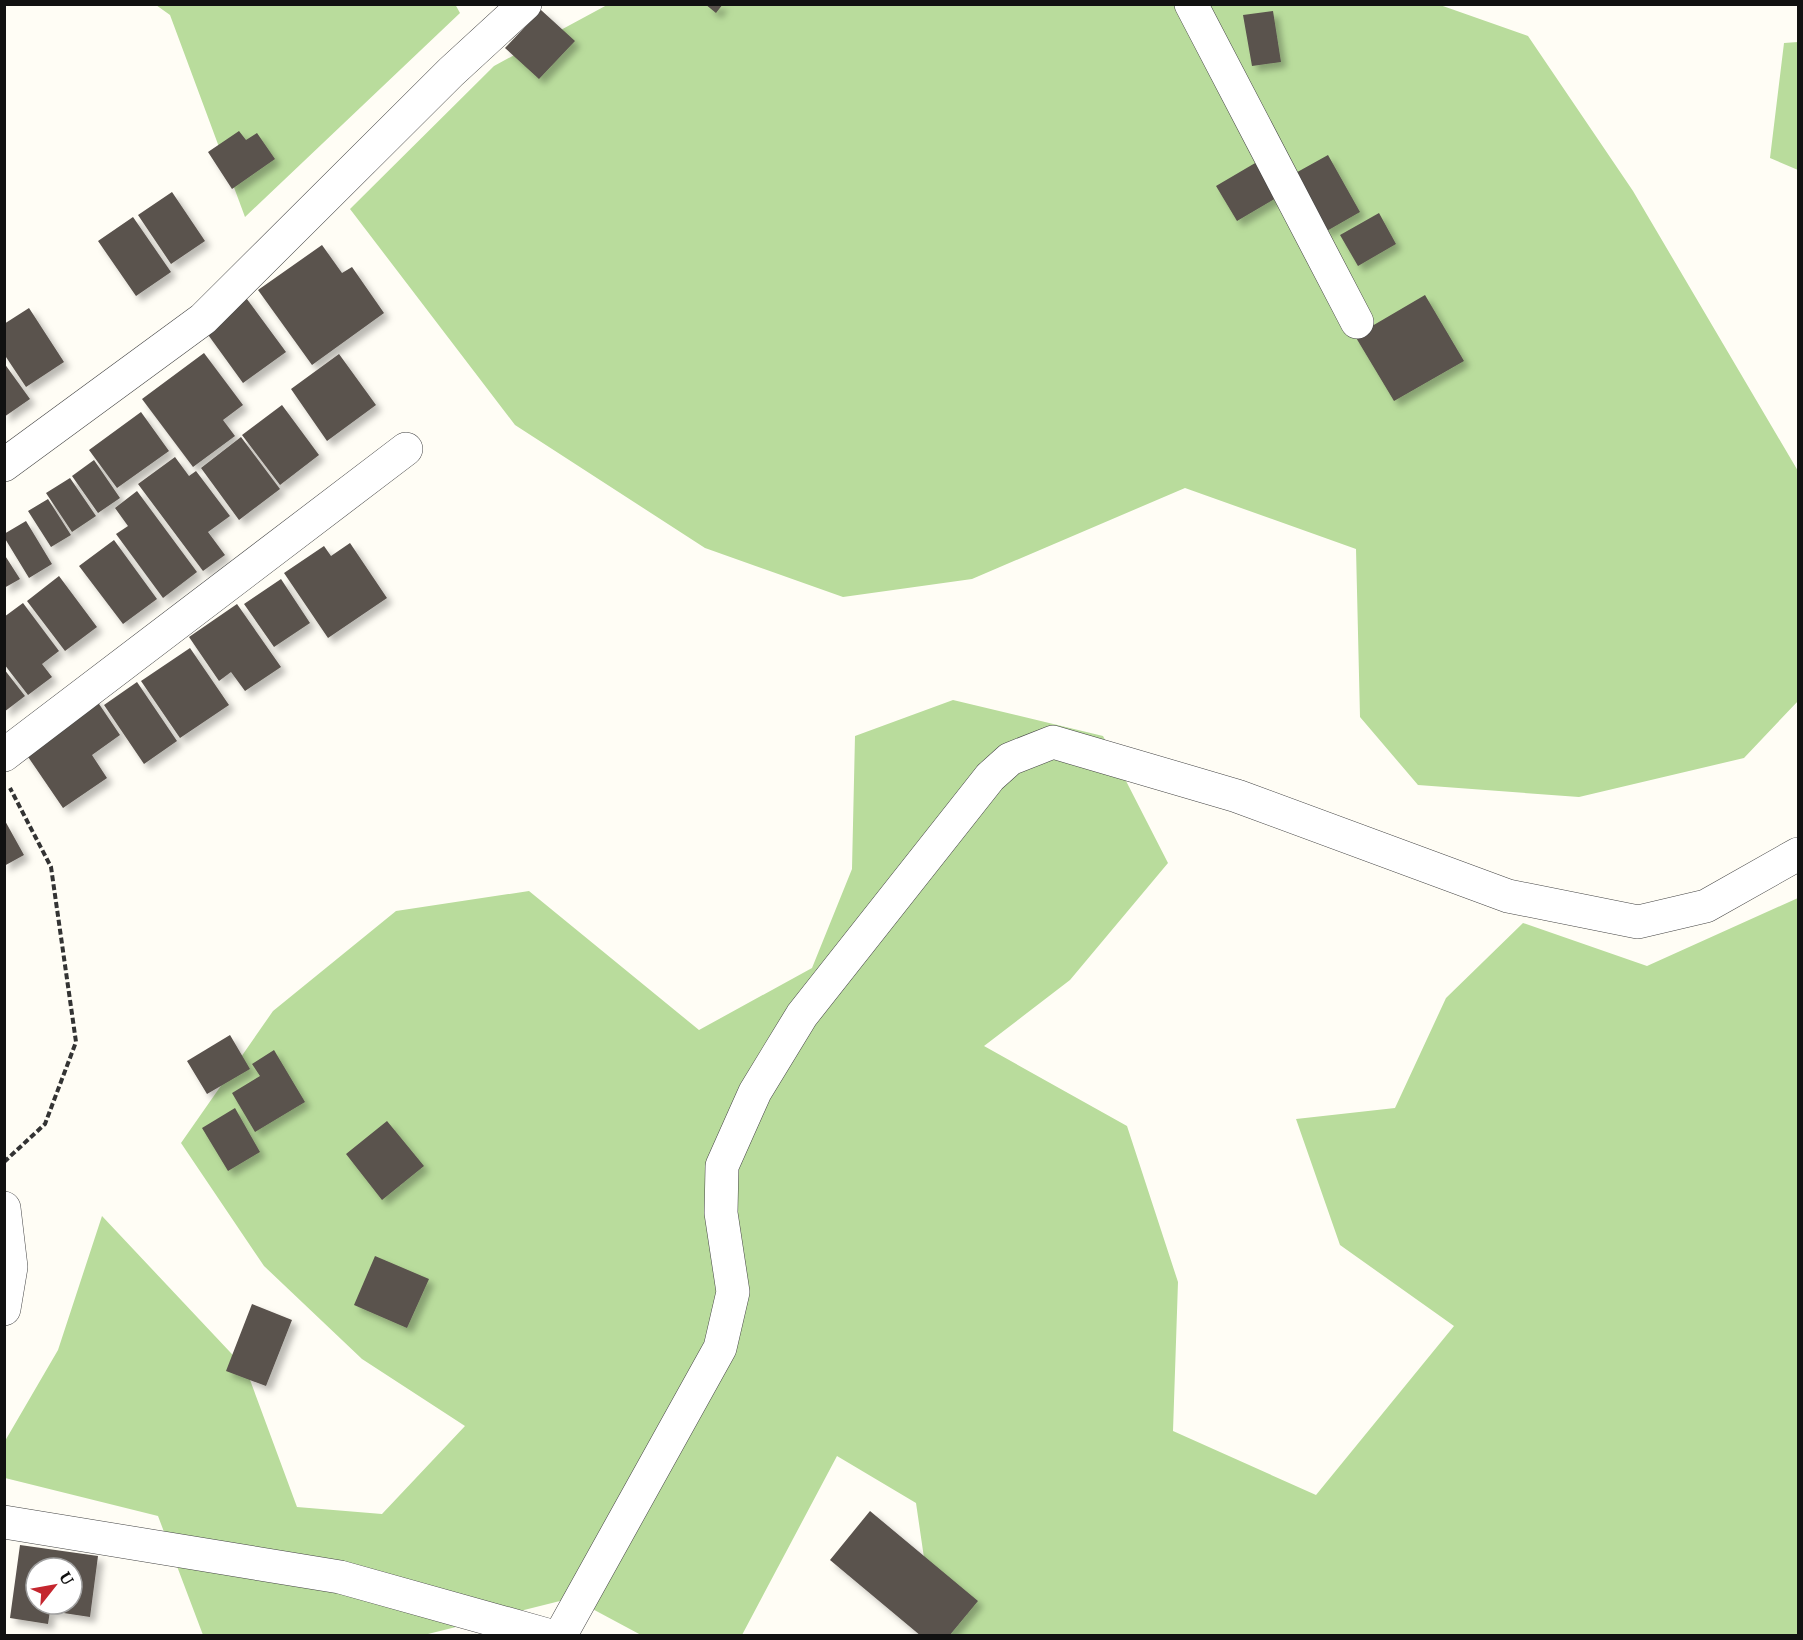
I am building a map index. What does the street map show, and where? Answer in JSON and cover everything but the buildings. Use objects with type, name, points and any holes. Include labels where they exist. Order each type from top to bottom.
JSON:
[{"type":"street","points":[[4,465],[202,319],[451,72],[525,4]]},
{"type":"street","points":[[1191,4],[1357,322]]},
{"type":"street","points":[[7,771],[406,449]]},
{"type":"street","points":[[560,1635],[720,1348],[733,1292],[721,1213],[722,1166],[755,1092],[802,1015],[990,777],[1010,759],[1053,742],[1237,796],[1508,896],[1638,922],[1706,906],[1798,854]]},
{"type":"street","points":[[4,1208],[11,1267],[4,1309]]},
{"type":"street","points":[[4,1522],[340,1577],[551,1635]]},
{"type":"path","points":[[4,1162],[45,1124],[75,1042],[51,867],[7,771]]},
{"type":"green space","points":[[455,4],[460,13],[245,217],[170,15],[156,5]]},
{"type":"green space","points":[[607,5],[1440,5],[1528,36],[1633,191],[1798,471],[1798,701],[1744,758],[1579,797],[1418,785],[1360,717],[1356,549],[1185,488],[972,579],[843,597],[705,548],[515,425],[350,209],[494,66]]},
{"type":"green space","points":[[1798,42],[1798,170],[1770,158],[1784,43]]},
{"type":"green space","points":[[953,700],[1103,736],[1168,863],[1070,980],[984,1046],[1127,1126],[1178,1282],[1173,1431],[1316,1495],[1454,1326],[1340,1245],[1296,1119],[1395,1108],[1446,998],[1523,923],[1647,966],[1798,898],[1798,1635],[940,1635],[935,1633],[916,1503],[837,1456],[742,1635],[641,1635],[572,1598],[424,1635],[203,1635],[158,1516],[5,1478],[5,1441],[58,1350],[102,1216],[246,1369],[297,1507],[382,1514],[465,1426],[362,1359],[264,1266],[181,1143],[273,1011],[396,911],[529,891],[699,1030],[812,968],[852,869],[855,736]]}]
